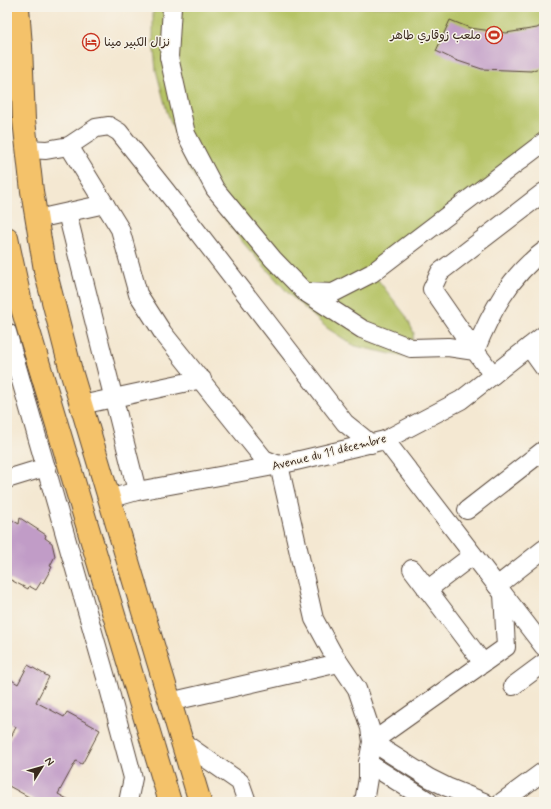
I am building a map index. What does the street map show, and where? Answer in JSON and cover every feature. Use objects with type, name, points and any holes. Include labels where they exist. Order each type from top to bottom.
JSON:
[{"type":"main road","points":[[14,10],[21,46],[24,120],[27,149],[45,270],[71,371],[200,802]]},
{"type":"main road","points":[[7,238],[22,308],[170,802]]},
{"type":"street","points":[[172,7],[169,58],[186,134],[215,189],[273,259],[305,292],[362,329],[411,348],[448,347],[475,351]]},
{"type":"street","points":[[27,149],[46,150],[69,146],[96,128],[109,126],[119,132],[171,197],[345,424],[378,442],[473,555],[544,647]]},
{"type":"street","points":[[305,292],[333,293],[372,274],[544,142]]},
{"type":"street","points":[[69,146],[120,229],[138,294],[163,333],[202,379],[264,459],[279,465],[287,507],[302,561],[314,619],[332,652],[357,689],[370,728],[372,742],[368,762],[368,778],[364,802]]},
{"type":"street","points":[[493,375],[432,289],[440,272],[544,192]]},
{"type":"street","points":[[37,219],[67,214],[106,204]]},
{"type":"street","points":[[67,214],[137,491]]},
{"type":"street","points":[[475,351],[485,326],[502,297],[530,260],[544,251]]},
{"type":"street","points":[[7,332],[107,681],[133,778],[128,802]]},
{"type":"street","name":"Avenue du 11 décembre","points":[[109,499],[137,491],[279,465],[378,442],[461,400],[544,335]]},
{"type":"street","points":[[529,347],[544,368]]},
{"type":"street","points":[[81,405],[202,379]]},
{"type":"street","points":[[467,510],[544,450]]},
{"type":"street","points":[[7,479],[46,467]]},
{"type":"street","points":[[500,590],[544,549]]},
{"type":"street","points":[[427,590],[473,555]]},
{"type":"street","points":[[412,569],[483,663]]},
{"type":"street","points":[[372,742],[506,647],[500,590]]},
{"type":"street","points":[[169,702],[339,663]]},
{"type":"street","points":[[514,686],[544,663]]},
{"type":"street","points":[[181,741],[240,782],[247,802]]},
{"type":"street","points":[[372,742],[429,778],[484,802]]},
{"type":"street","points":[[368,762],[430,802]]},
{"type":"street","points":[[503,802],[544,771]]},
{"type":"street","points":[[503,802],[544,782]]},
{"type":"green space","points":[[153,7],[544,7],[544,140],[371,271],[406,316],[414,333],[409,358],[355,346],[327,328],[290,295],[245,245],[205,193],[188,167],[167,112],[156,70],[153,40]]},
{"type":"building","name":"ملعب زوقاري طاهر","points":[[450,20],[470,28],[506,33],[537,28],[544,24],[544,66],[531,71],[482,69],[455,60],[436,51]]},
{"type":"building","points":[[7,517],[19,524],[20,518],[46,535],[45,538],[52,543],[55,556],[50,566],[52,567],[43,583],[41,582],[36,590],[29,586],[28,589],[7,578]]},
{"type":"building","points":[[28,665],[49,677],[36,702],[64,717],[67,712],[100,730],[82,764],[76,761],[58,794],[73,802],[38,802],[7,785],[7,745],[16,727],[7,722],[7,677],[18,684]]},
{"type":"place","name":"ملعب زوقاري طاهر","points":[[494,35]]},
{"type":"place","name":"نزال الكبير مينا","points":[[91,42]]}]
